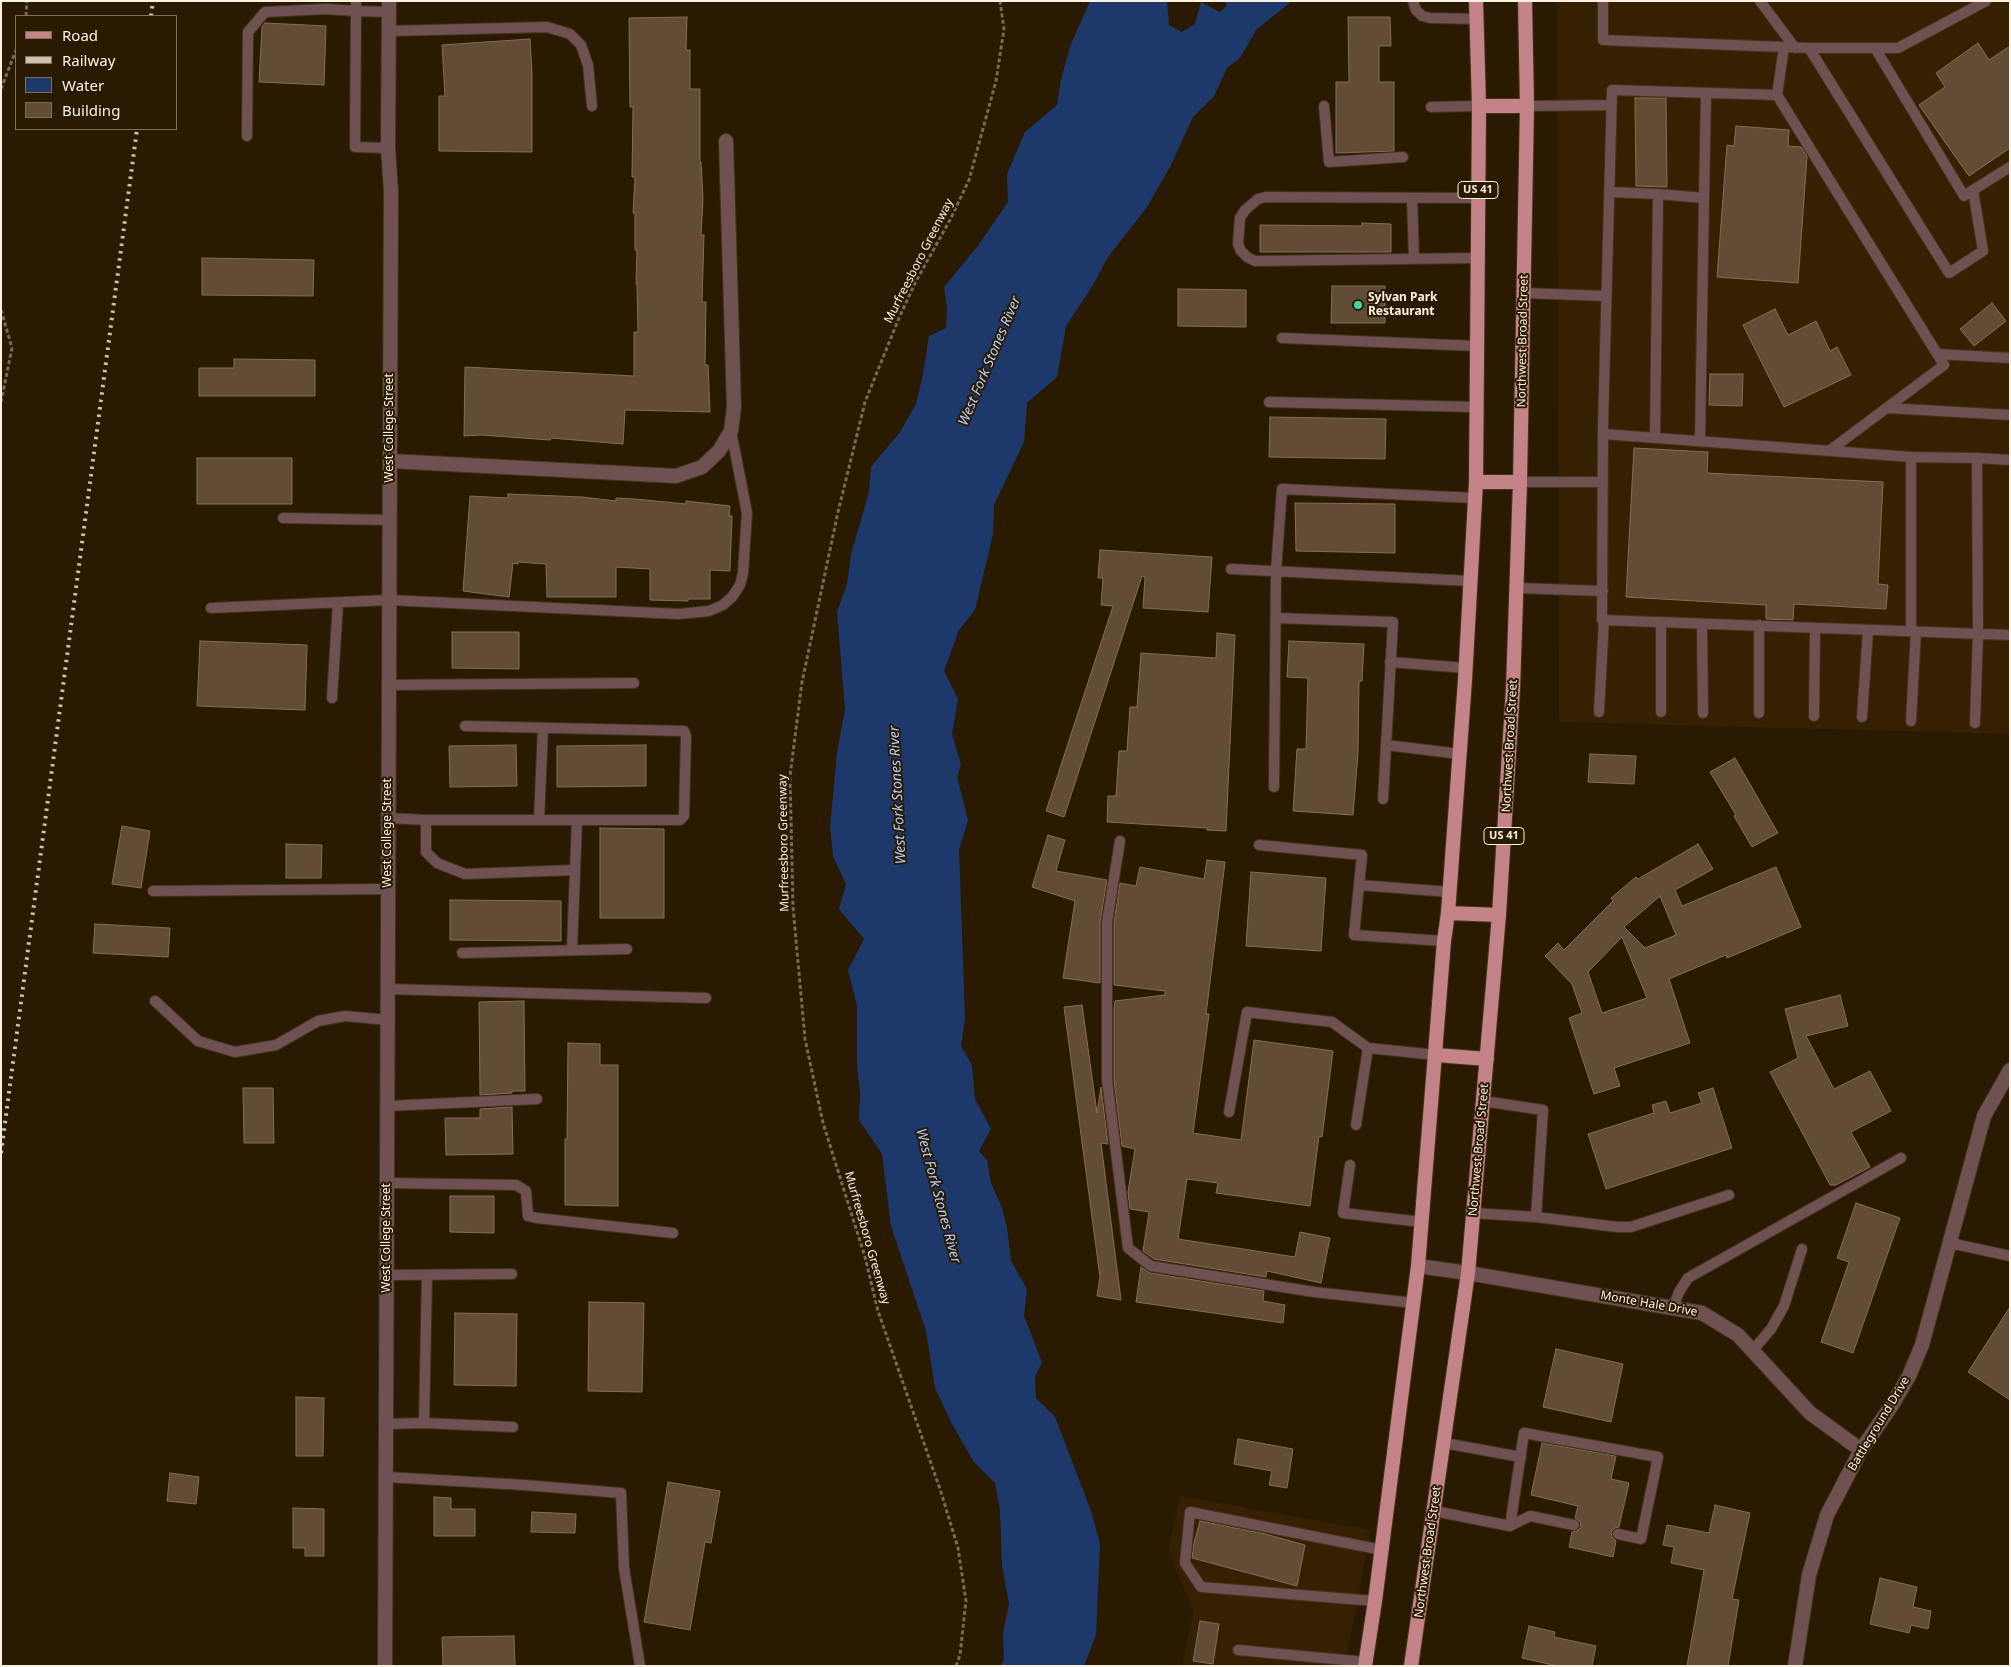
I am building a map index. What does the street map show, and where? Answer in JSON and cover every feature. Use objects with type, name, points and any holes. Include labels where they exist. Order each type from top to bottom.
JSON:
[{"type":"main road","name":"US 41","points":[[1365,1664],[1382,1550],[1418,1266],[1444,941],[1450,892],[1466,668],[1476,482],[1479,106],[1476,1]]},
{"type":"main road","name":"Northwest Broad Street","points":[[1411,1666],[1468,1273],[1499,915],[1513,688],[1517,588],[1527,106],[1525,1]]},
{"type":"main road","points":[[1479,106],[1527,106]]},
{"type":"main road","points":[[1476,482],[1520,482]]},
{"type":"main road","points":[[1448,914],[1499,915]]},
{"type":"main road","points":[[1436,1054],[1486,1059]]},
{"type":"street","name":"West College Street","points":[[385,1666],[391,192],[388,148],[389,7]]},
{"type":"street","points":[[390,461],[676,476],[702,467],[719,451],[731,431],[734,407],[726,141]]},
{"type":"street","name":"Battleground Drive","points":[[1795,1666],[1809,1575],[1827,1515],[1861,1450],[1892,1405],[1922,1345],[1984,1116],[2010,1070]]},
{"type":"street","name":"Monte Hale Drive","points":[[1418,1266],[1702,1313],[1738,1335],[1810,1413],[1861,1450]]},
{"type":"lane","points":[[1413,1],[1416,10],[1422,16],[1430,18],[1477,19]]},
{"type":"lane","points":[[1603,1],[1603,40],[1796,48],[1898,48],[1986,1]]},
{"type":"lane","points":[[1760,1],[1796,48]]},
{"type":"lane","points":[[356,6],[355,146],[388,148]]},
{"type":"lane","points":[[247,136],[248,32],[265,12],[356,6],[389,7]]},
{"type":"lane","points":[[389,31],[547,27],[570,34],[581,45],[588,65],[592,106]]},
{"type":"lane","points":[[1784,47],[1777,95],[1944,365],[1829,451]]},
{"type":"lane","points":[[1808,48],[1949,273],[1983,252],[1973,190]]},
{"type":"lane","points":[[1875,48],[1964,196],[2010,167]]},
{"type":"lane","points":[[1598,712],[1604,620],[1602,620],[1602,482],[1610,105],[1612,90],[1777,95]]},
{"type":"lane","points":[[1700,442],[1706,93]]},
{"type":"lane","points":[[1527,106],[1610,105]]},
{"type":"lane","points":[[1324,106],[1329,162],[1403,157]]},
{"type":"lane","points":[[1431,108],[1479,106]]},
{"type":"lane","points":[[1609,192],[1704,198]]},
{"type":"lane","points":[[1655,438],[1658,194]]},
{"type":"lane","points":[[1478,198],[1266,197],[1258,199],[1245,210],[1240,218],[1238,244],[1246,257],[1256,261],[1478,258]]},
{"type":"lane","points":[[1412,198],[1414,259]]},
{"type":"lane","points":[[1524,293],[1606,296]]},
{"type":"lane","points":[[1282,338],[1477,346]]},
{"type":"lane","points":[[1938,354],[2010,358]]},
{"type":"lane","points":[[1269,402],[1476,408]]},
{"type":"lane","points":[[1887,408],[2010,415]]},
{"type":"lane","points":[[211,608],[389,600],[679,614],[709,611],[723,605],[740,586],[743,573],[747,513],[731,431]]},
{"type":"lane","points":[[1603,434],[1911,457],[2010,460]]},
{"type":"lane","points":[[1911,457],[1914,631],[1911,721]]},
{"type":"lane","points":[[1975,723],[1978,634],[1977,458]]},
{"type":"lane","points":[[1520,482],[1602,482]]},
{"type":"lane","points":[[1274,787],[1276,559],[1282,489],[1475,498]]},
{"type":"lane","points":[[283,518],[389,520]]},
{"type":"lane","points":[[1231,569],[1470,580]]},
{"type":"lane","points":[[1517,588],[1603,591]]},
{"type":"lane","points":[[332,698],[338,603]]},
{"type":"lane","points":[[1276,618],[1392,622],[1383,798]]},
{"type":"lane","points":[[1604,620],[2010,635]]},
{"type":"lane","points":[[1661,622],[1661,712]]},
{"type":"lane","points":[[1702,624],[1703,713]]},
{"type":"lane","points":[[1759,625],[1759,713]]},
{"type":"lane","points":[[1814,716],[1815,628]]},
{"type":"lane","points":[[1862,717],[1868,630]]},
{"type":"lane","points":[[1390,662],[1466,668]]},
{"type":"lane","points":[[389,684],[634,683]]},
{"type":"lane","points":[[388,818],[426,820],[683,819],[686,736],[684,731],[465,726]]},
{"type":"lane","points":[[539,820],[542,728]]},
{"type":"lane","points":[[1386,745],[1460,754]]},
{"type":"lane","points":[[426,820],[426,852],[437,863],[465,874],[575,870]]},
{"type":"lane","points":[[572,949],[577,820]]},
{"type":"lane","points":[[1120,841],[1107,922],[1107,1080],[1128,1248],[1151,1266],[1314,1292],[1414,1302]]},
{"type":"lane","points":[[1259,845],[1362,854],[1354,936],[1444,941]]},
{"type":"lane","points":[[1359,885],[1450,892]]},
{"type":"lane","points":[[153,891],[388,889]]},
{"type":"lane","points":[[462,953],[627,949]]},
{"type":"lane","points":[[388,989],[706,998]]},
{"type":"lane","points":[[155,1001],[198,1041],[235,1052],[276,1045],[318,1021],[345,1016],[388,1020]]},
{"type":"lane","points":[[1229,1112],[1247,1012],[1332,1022],[1368,1048],[1436,1054]]},
{"type":"lane","points":[[1356,1125],[1368,1048]]},
{"type":"lane","points":[[387,1106],[537,1099]]},
{"type":"lane","points":[[1483,1101],[1543,1110],[1536,1217]]},
{"type":"lane","points":[[1673,1308],[1679,1292],[1688,1278],[1901,1158]]},
{"type":"lane","points":[[1350,1165],[1343,1213],[1422,1222]]},
{"type":"lane","points":[[387,1183],[516,1184],[526,1191],[528,1216],[673,1233]]},
{"type":"lane","points":[[1473,1213],[1536,1217],[1631,1227],[1729,1195]]},
{"type":"lane","points":[[1950,1243],[2010,1256]]},
{"type":"lane","points":[[1753,1350],[1771,1329],[1784,1306],[1802,1249]]},
{"type":"lane","points":[[386,1275],[512,1274]]},
{"type":"lane","points":[[424,1423],[427,1275]]},
{"type":"lane","points":[[386,1424],[424,1423],[513,1427]]},
{"type":"lane","points":[[1510,1526],[1524,1433],[1658,1457],[1641,1538],[1618,1534]]},
{"type":"lane","points":[[1444,1443],[1521,1457]]},
{"type":"lane","points":[[386,1477],[621,1493],[624,1568],[640,1666]]},
{"type":"lane","points":[[1434,1511],[1510,1526],[1530,1516],[1574,1525]]},
{"type":"lane","points":[[1375,1601],[1201,1587],[1185,1563],[1190,1512],[1382,1550]]},
{"type":"lane","points":[[1238,1650],[1365,1664]]},
{"type":"path","points":[[26,15],[27,1]]},
{"type":"path","name":"Murfreesboro Greenway","points":[[956,1666],[960,1656],[966,1601],[958,1548],[938,1482],[878,1311],[865,1257],[823,1123],[805,1039],[793,907],[790,776],[802,682],[838,512],[865,402],[899,318],[969,180],[996,81],[1004,29],[1000,1]]},
{"type":"path","points":[[1,89],[15,53]]},
{"type":"path","points":[[1,310],[12,348],[1,402]]},
{"type":"shaded area","points":[[1557,1],[2010,1],[2010,734],[1559,722]]},
{"type":"shaded area","points":[[1180,1496],[1371,1530],[1345,1666],[1182,1666],[1193,1612],[1168,1550]]},
{"type":"water","name":"West Fork Stones River","points":[[1090,1],[1167,1],[1169,25],[1182,32],[1195,24],[1201,2],[1220,12],[1227,5],[1224,1],[1292,1],[1256,30],[1240,58],[1227,68],[1214,96],[1193,117],[1170,167],[1147,207],[1108,257],[1093,285],[1066,326],[1057,377],[1027,403],[1024,442],[994,505],[993,534],[975,610],[959,630],[944,671],[958,699],[952,734],[961,765],[957,777],[968,820],[959,850],[965,1018],[961,1046],[972,1065],[975,1099],[991,1129],[979,1151],[987,1160],[991,1183],[1001,1205],[1007,1227],[1011,1261],[1027,1289],[1024,1316],[1042,1362],[1035,1377],[1036,1398],[1055,1417],[1091,1511],[1100,1544],[1096,1635],[1084,1666],[1001,1666],[1004,1659],[1003,1634],[1009,1603],[1002,1566],[1000,1510],[995,1483],[974,1462],[952,1424],[935,1388],[926,1331],[891,1226],[882,1154],[859,1120],[857,1006],[848,970],[864,939],[839,909],[846,884],[833,856],[830,827],[837,753],[845,709],[837,612],[847,584],[851,554],[869,492],[871,467],[900,432],[916,404],[929,336],[946,328],[947,309],[944,287],[977,247],[1008,202],[1007,174],[1025,132],[1057,105],[1061,79],[1071,44]]},
{"type":"building","points":[[687,17],[686,50],[690,50],[690,89],[700,89],[700,162],[703,199],[701,235],[704,235],[702,302],[706,302],[705,365],[708,365],[710,412],[625,410],[623,444],[551,438],[550,440],[481,435],[464,436],[465,367],[634,376],[634,332],[638,332],[637,251],[635,250],[635,213],[633,213],[635,177],[632,177],[633,107],[630,107],[629,18]]},
{"type":"building","points":[[1348,17],[1390,17],[1391,46],[1379,46],[1379,82],[1394,82],[1394,151],[1336,153],[1336,82],[1349,82]]},
{"type":"building","points":[[265,23],[326,26],[324,85],[259,82],[262,27]]},
{"type":"building","points":[[530,39],[532,152],[439,151],[439,96],[445,96],[442,45]]},
{"type":"building","points":[[1978,43],[1989,60],[2010,46],[2010,148],[1969,176],[1919,105],[1945,87],[1936,73]]},
{"type":"building","points":[[1635,98],[1666,98],[1667,187],[1636,186]]},
{"type":"building","points":[[1736,126],[1789,130],[1788,146],[1801,147],[1807,156],[1798,283],[1717,277],[1727,145],[1734,146]]},
{"type":"building","points":[[1362,223],[1391,224],[1391,252],[1260,252],[1260,225],[1362,226]]},
{"type":"building","points":[[202,258],[314,260],[313,296],[202,295]]},
{"type":"building","name":"Sylvan Park Restaurant","points":[[1332,286],[1385,286],[1385,323],[1331,323]]},
{"type":"building","points":[[1178,289],[1246,290],[1246,327],[1178,326]]},
{"type":"building","points":[[1992,303],[2006,321],[1974,346],[1960,329]]},
{"type":"building","points":[[1775,309],[1788,335],[1816,321],[1830,351],[1837,347],[1851,375],[1784,407],[1743,325]]},
{"type":"building","points":[[234,359],[315,360],[315,396],[199,396],[199,368],[234,368]]},
{"type":"building","points":[[1710,374],[1743,374],[1742,406],[1709,405]]},
{"type":"building","points":[[1270,417],[1386,419],[1385,459],[1269,457]]},
{"type":"building","points":[[1634,448],[1708,452],[1707,473],[1883,482],[1878,584],[1888,585],[1886,609],[1794,604],[1793,620],[1766,619],[1766,605],[1626,597]]},
{"type":"building","points":[[197,458],[292,458],[292,504],[197,504]]},
{"type":"building","points":[[508,494],[582,497],[616,501],[616,498],[635,499],[686,504],[686,501],[730,506],[729,516],[732,516],[730,571],[710,570],[710,599],[688,599],[688,601],[650,600],[650,569],[616,567],[616,597],[547,597],[546,564],[518,562],[518,564],[513,563],[509,597],[463,591],[470,496],[508,498]]},
{"type":"building","points":[[1295,503],[1395,504],[1395,553],[1296,551]]},
{"type":"building","points":[[1100,550],[1212,557],[1208,612],[1143,608],[1145,577],[1142,576],[1064,817],[1046,811],[1113,606],[1101,605],[1103,578],[1098,578]]},
{"type":"building","points":[[452,632],[519,632],[519,669],[452,668]]},
{"type":"building","points":[[1217,633],[1235,635],[1226,831],[1207,830],[1207,828],[1107,822],[1108,796],[1116,796],[1119,751],[1127,751],[1130,707],[1137,707],[1141,653],[1216,658]]},
{"type":"building","points":[[200,641],[307,645],[305,710],[197,706]]},
{"type":"building","points":[[1289,641],[1364,644],[1362,681],[1359,681],[1358,753],[1353,815],[1293,811],[1297,749],[1306,749],[1308,678],[1287,677]]},
{"type":"building","points":[[516,745],[517,786],[450,787],[449,746]]},
{"type":"building","points":[[646,745],[646,786],[557,787],[557,746]]},
{"type":"building","points":[[1590,754],[1636,756],[1634,784],[1588,782]]},
{"type":"building","points":[[1735,758],[1778,833],[1752,847],[1734,816],[1736,815],[1710,772]]},
{"type":"building","points":[[122,826],[150,831],[141,888],[112,884]]},
{"type":"building","points":[[600,828],[664,829],[664,918],[600,918]]},
{"type":"building","points":[[1048,835],[1065,840],[1056,871],[1107,880],[1100,922],[1100,983],[1063,978],[1075,901],[1032,887]]},
{"type":"building","points":[[286,844],[322,845],[321,878],[286,878]]},
{"type":"building","points":[[1698,844],[1713,869],[1675,890],[1682,906],[1776,867],[1801,927],[1727,958],[1726,955],[1669,979],[1690,1043],[1614,1068],[1620,1086],[1594,1094],[1569,1018],[1582,1013],[1572,984],[1545,956],[1558,943],[1564,950],[1613,901],[1611,898],[1636,877],[1638,879]],"holes":[[[1660,896],[1676,935],[1645,948],[1624,927]],[[1622,937],[1647,998],[1602,1013],[1588,972]]]},
{"type":"building","points":[[1207,860],[1225,862],[1206,1014],[1209,1014],[1193,1133],[1241,1140],[1254,1040],[1333,1051],[1322,1137],[1319,1136],[1310,1206],[1216,1193],[1218,1183],[1187,1179],[1178,1239],[1295,1257],[1300,1232],[1330,1238],[1321,1283],[1267,1271],[1266,1277],[1154,1259],[1143,1251],[1149,1212],[1130,1209],[1128,1192],[1135,1149],[1122,1146],[1114,1080],[1115,1001],[1165,995],[1165,991],[1114,985],[1114,923],[1120,883],[1136,886],[1140,867],[1204,879]]},
{"type":"building","points":[[1251,872],[1326,878],[1321,951],[1246,946]]},
{"type":"building","points":[[450,900],[561,901],[561,941],[450,940]]},
{"type":"building","points":[[95,924],[170,928],[168,957],[93,953]]},
{"type":"building","points":[[1840,995],[1848,1026],[1806,1036],[1834,1089],[1870,1071],[1891,1111],[1851,1132],[1870,1167],[1836,1185],[1830,1185],[1770,1072],[1798,1058],[1785,1009]]},
{"type":"building","points":[[524,1001],[525,1091],[480,1095],[479,1002]]},
{"type":"building","points":[[1082,1005],[1097,1113],[1101,1087],[1108,1144],[1101,1143],[1121,1300],[1097,1296],[1100,1277],[1064,1007]]},
{"type":"building","points":[[568,1043],[600,1044],[600,1065],[618,1065],[618,1206],[565,1205]]},
{"type":"building","points":[[243,1088],[273,1088],[274,1143],[244,1143]]},
{"type":"building","points":[[1713,1088],[1732,1148],[1606,1189],[1588,1134],[1654,1113],[1652,1105],[1666,1101],[1670,1113],[1702,1103],[1698,1093]]},
{"type":"building","points":[[512,1107],[513,1154],[446,1155],[445,1118],[480,1118],[480,1109]]},
{"type":"building","points":[[450,1196],[494,1196],[494,1233],[450,1232]]},
{"type":"building","points":[[1856,1203],[1900,1218],[1853,1353],[1821,1342],[1849,1262],[1837,1258]]},
{"type":"building","points":[[1141,1267],[1150,1273],[1264,1291],[1263,1301],[1285,1305],[1283,1323],[1136,1302]]},
{"type":"building","points":[[589,1302],[644,1303],[642,1392],[588,1391]]},
{"type":"building","points":[[2010,1307],[2010,1400],[1968,1372]]},
{"type":"building","points":[[455,1313],[517,1314],[516,1386],[454,1385]]},
{"type":"building","points":[[1556,1349],[1623,1364],[1611,1422],[1543,1407]]},
{"type":"building","points":[[296,1397],[324,1398],[323,1456],[296,1456]]},
{"type":"building","points":[[1238,1439],[1293,1449],[1287,1488],[1269,1485],[1272,1471],[1234,1464]]},
{"type":"building","points":[[1542,1443],[1616,1456],[1611,1479],[1629,1483],[1619,1527],[1611,1532],[1612,1537],[1616,1541],[1613,1557],[1569,1547],[1572,1532],[1577,1531],[1581,1527],[1580,1522],[1575,1518],[1578,1506],[1531,1495]]},
{"type":"building","points":[[170,1473],[199,1477],[196,1504],[167,1501]]},
{"type":"building","points":[[668,1482],[720,1491],[711,1543],[705,1542],[690,1630],[644,1622]]},
{"type":"building","points":[[434,1497],[451,1498],[451,1509],[475,1509],[475,1536],[434,1536]]},
{"type":"building","points":[[1715,1505],[1750,1513],[1732,1599],[1739,1600],[1728,1666],[1687,1666],[1704,1570],[1671,1563],[1674,1547],[1663,1545],[1667,1525],[1709,1533]]},
{"type":"building","points":[[293,1508],[324,1509],[324,1556],[305,1556],[305,1548],[293,1548]]},
{"type":"building","points":[[532,1512],[576,1514],[575,1533],[531,1532]]},
{"type":"building","points":[[1200,1521],[1265,1534],[1305,1545],[1297,1586],[1192,1558]]},
{"type":"building","points":[[1880,1578],[1917,1587],[1913,1607],[1931,1611],[1928,1629],[1911,1625],[1909,1633],[1870,1624]]},
{"type":"building","points":[[1200,1621],[1219,1624],[1213,1664],[1193,1661]]},
{"type":"building","points":[[1529,1626],[1555,1632],[1554,1637],[1596,1646],[1592,1666],[1557,1666],[1522,1658]]},
{"type":"building","points":[[514,1636],[515,1666],[443,1666],[442,1637]]},
{"type":"railway","points":[[151,15],[153,1]]},
{"type":"railway","points":[[1,1153],[137,130]]},
{"type":"place","name":"Sylvan Park Restaurant","points":[[1358,305]]}]
